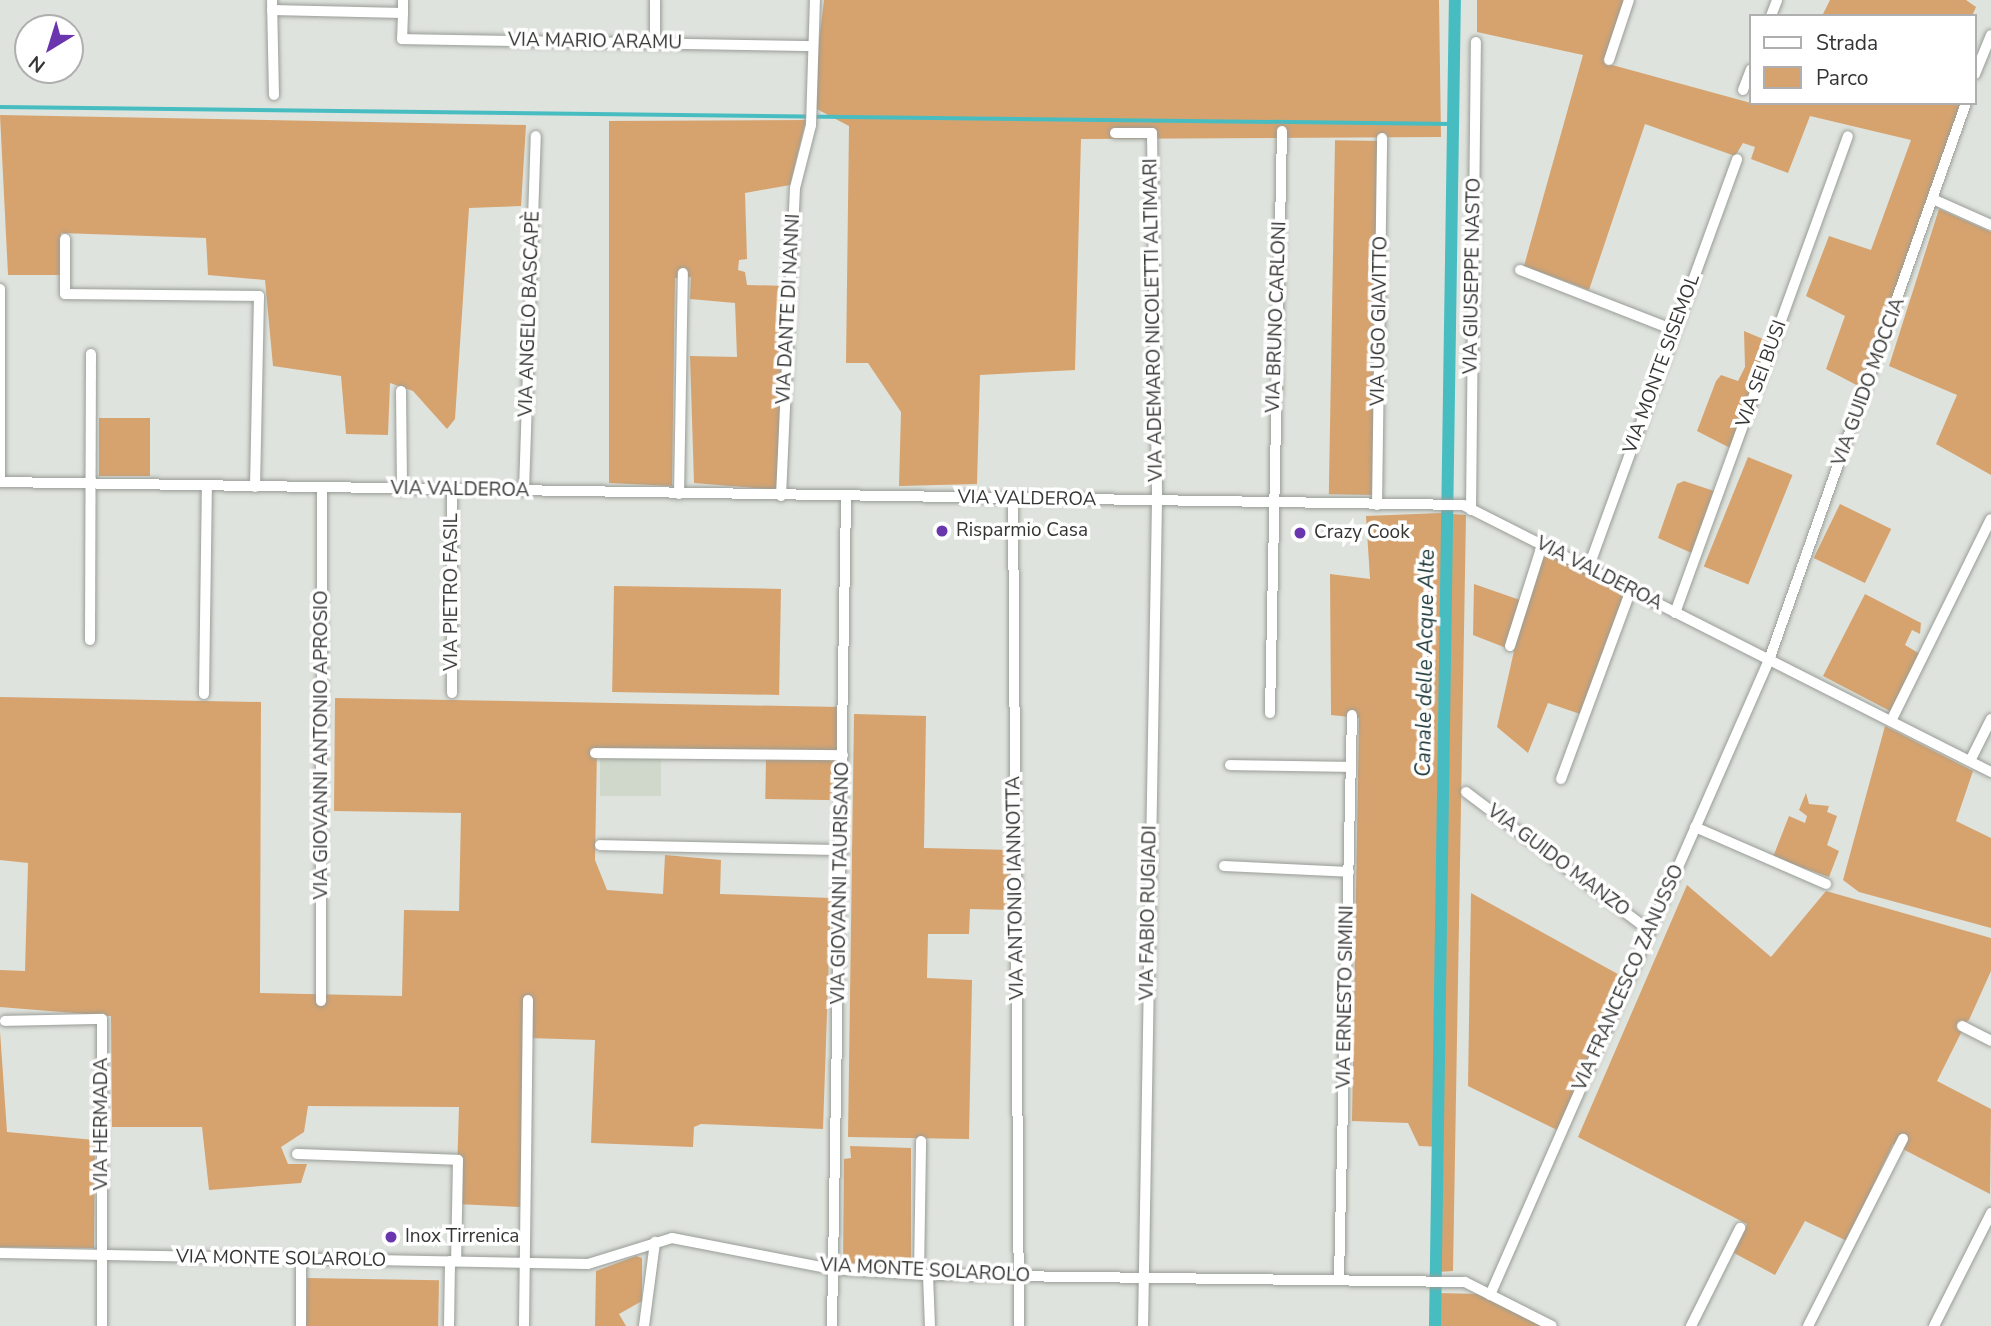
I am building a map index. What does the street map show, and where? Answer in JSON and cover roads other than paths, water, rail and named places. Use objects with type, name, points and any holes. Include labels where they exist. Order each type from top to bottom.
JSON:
[{"type":"street","points":[[274,94],[272,5],[403,13],[403,0]]},
{"type":"street","points":[[655,0],[655,44]]},
{"type":"street","name":"VIA DANTE DI NANNI","points":[[780,496],[795,188],[811,125],[815,0]]},
{"type":"street","points":[[1609,60],[1629,0]]},
{"type":"street","name":"VIA MARIO ARAMU","points":[[403,13],[402,39],[813,46]]},
{"type":"street","points":[[1977,69],[1991,35]]},
{"type":"street","name":"VIA GIUSEPPE NASTO","points":[[1467,507],[1476,42]]},
{"type":"street","points":[[1743,90],[1750,71]]},
{"type":"street","name":"VIA GUIDO MOCCIA","points":[[1769,660],[1935,200],[1965,105]]},
{"type":"street","name":"VIA BRUNO CARLONI","points":[[1270,712],[1271,503],[1282,131]]},
{"type":"street","name":"VIA ADEMARO NICOLETTI ALTIMARI","points":[[1115,133],[1152,133],[1157,501]]},
{"type":"street","name":"VIA ANGELO BASCAPÈ","points":[[524,491],[536,136]]},
{"type":"street","name":"VIA SEI BUSI","points":[[1675,613],[1848,136]]},
{"type":"street","name":"VIA UGO GIAVITTO","points":[[1377,505],[1382,138]]},
{"type":"street","name":"VIA MONTE SISEMOL","points":[[1588,569],[1737,159]]},
{"type":"street","points":[[1935,200],[1991,225]]},
{"type":"street","points":[[65,239],[65,294],[259,296],[255,487]]},
{"type":"street","points":[[1520,270],[1674,330]]},
{"type":"street","points":[[679,494],[682,273]]},
{"type":"street","points":[[0,289],[0,482]]},
{"type":"street","points":[[90,640],[91,354]]},
{"type":"street","points":[[401,391],[402,489]]},
{"type":"street","name":"VIA VALDEROA","points":[[0,482],[1467,507],[1991,772]]},
{"type":"street","points":[[204,694],[207,487]]},
{"type":"street","name":"VIA GIOVANNI ANTONIO APROSIO","points":[[321,1001],[322,488]]},
{"type":"street","name":"VIA PIETRO FASIL","points":[[452,490],[452,693]]},
{"type":"street","name":"VIA GIOVANNI TAURISANO","points":[[832,1326],[831,1269],[843,850],[846,497]]},
{"type":"street","name":"VIA ANTONIO IANNOTTA","points":[[1013,500],[1019,1326]]},
{"type":"street","name":"VIA FABIO RUGIADI","points":[[1143,1326],[1157,501]]},
{"type":"street","points":[[1891,721],[1991,519]]},
{"type":"street","points":[[1510,646],[1542,545]]},
{"type":"street","points":[[1561,779],[1631,590]]},
{"type":"street","name":"VIA FRANCESCO ZANUSSO","points":[[1490,1295],[1769,660]]},
{"type":"street","name":"VIA ERNESTO SIMINI","points":[[1339,1278],[1352,715]]},
{"type":"street","points":[[1970,761],[1991,719]]},
{"type":"street","points":[[595,753],[843,755]]},
{"type":"street","points":[[1230,765],[1351,767]]},
{"type":"street","name":"VIA GUIDO MANZO","points":[[1466,792],[1650,931]]},
{"type":"street","points":[[1695,827],[1826,884]]},
{"type":"street","points":[[600,845],[843,850]]},
{"type":"street","points":[[1224,866],[1349,872]]},
{"type":"street","points":[[524,1326],[528,1000]]},
{"type":"street","name":"VIA HERMADA","points":[[5,1021],[102,1019],[102,1326]]},
{"type":"street","points":[[1962,1026],[1991,1041]]},
{"type":"street","points":[[1808,1326],[1903,1139]]},
{"type":"street","points":[[921,1141],[924,1275],[930,1326]]},
{"type":"street","points":[[297,1154],[458,1160],[449,1326]]},
{"type":"street","points":[[1934,1326],[1991,1213]]},
{"type":"street","points":[[1691,1326],[1740,1228]]},
{"type":"street","name":"VIA MONTE SOLAROLO","points":[[0,1253],[587,1264],[672,1238],[831,1269],[924,1275],[1339,1278],[1465,1282],[1552,1326]]},
{"type":"street","points":[[644,1326],[655,1242]]},
{"type":"street","points":[[301,1259],[301,1326]]},
{"type":"waterway","name":"Canale delle Acque Alte","points":[[1435,1326],[1455,0]]},
{"type":"waterway","points":[[0,107],[1451,124]]},
{"type":"place","name":"Risparmio Casa","points":[[942,531]]},
{"type":"place","name":"Crazy Cook","points":[[1300,533]]},
{"type":"place","name":"Inox Tirrenica","points":[[391,1237]]}]
